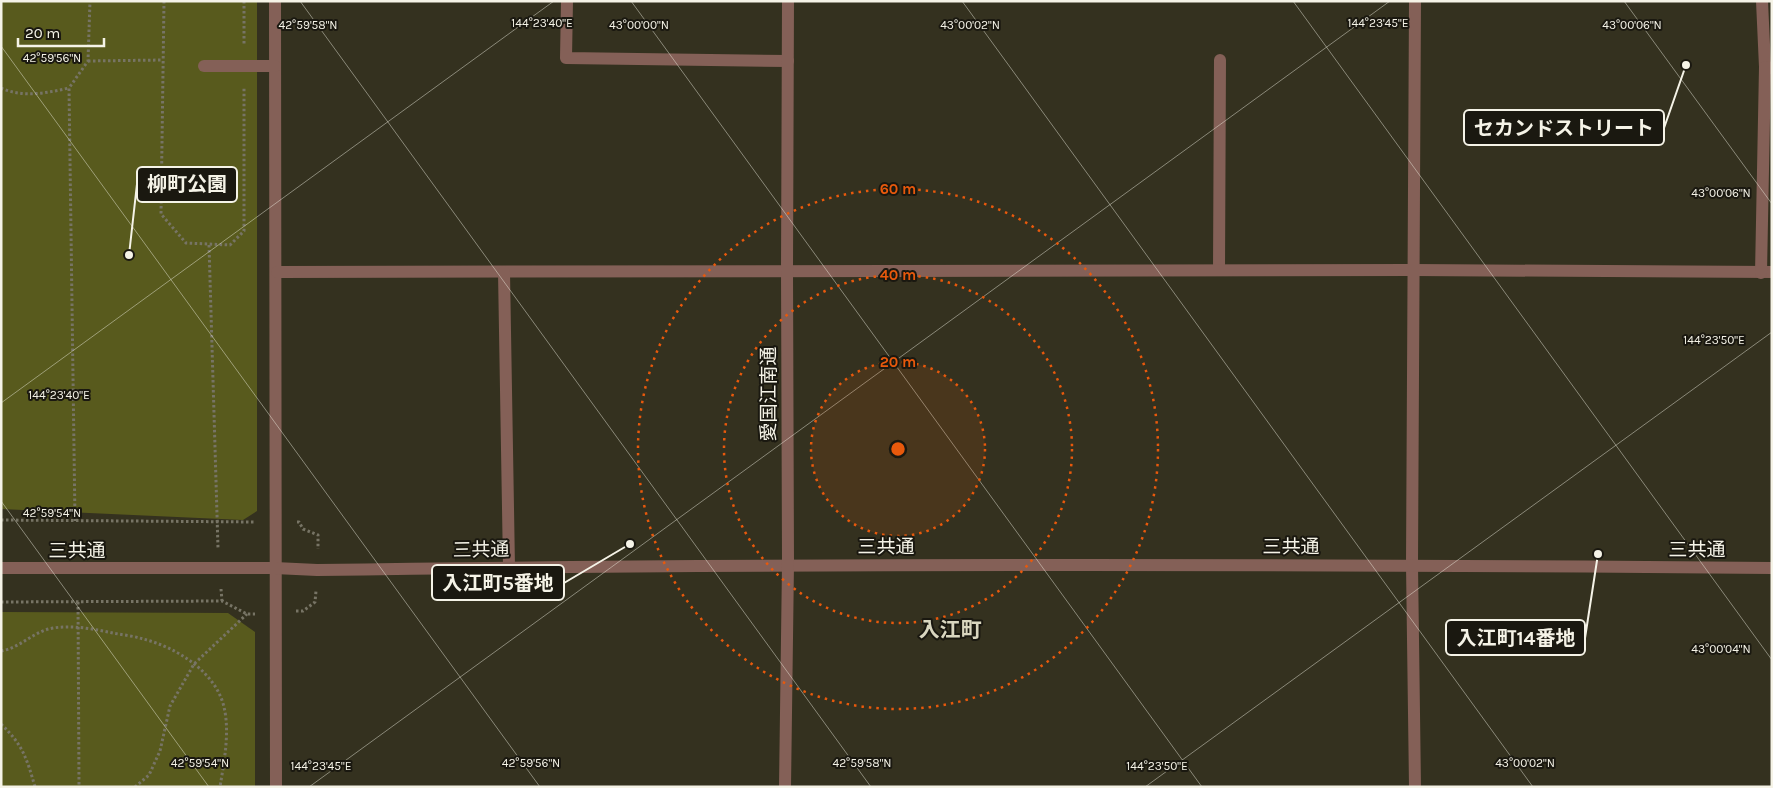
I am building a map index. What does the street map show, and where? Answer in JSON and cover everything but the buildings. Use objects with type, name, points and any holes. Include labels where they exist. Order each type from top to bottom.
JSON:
[{"type":"street","points":[[275,1],[276,787]]},
{"type":"street","points":[[567,1],[566,58],[788,61]]},
{"type":"street","name":"愛国江南通","points":[[786,787],[788,1]]},
{"type":"street","points":[[1415,1],[1412,565],[1415,787]]},
{"type":"street","points":[[276,272],[787,270],[1766,272],[1768,68],[1762,1]]},
{"type":"street","points":[[1219,270],[1220,60]]},
{"type":"street","points":[[204,66],[275,66]]},
{"type":"street","points":[[504,272],[510,567]]},
{"type":"street","name":"三共通","points":[[1,568],[275,568],[317,570],[788,564],[1412,565],[1772,568]]},
{"type":"path","points":[[75,521],[69,88],[88,61],[90,1]]},
{"type":"path","points":[[164,1],[161,214],[186,244],[209,245],[230,245],[244,231],[244,1]]},
{"type":"path","points":[[88,61],[163,60]]},
{"type":"path","points":[[1,88],[8,91],[36,95],[69,88]]},
{"type":"path","points":[[209,245],[219,569]]},
{"type":"path","points":[[1,520],[276,522]]},
{"type":"path","points":[[1,602],[222,601],[247,614],[276,611]]},
{"type":"path","points":[[78,602],[79,787]]},
{"type":"path","points":[[135,787],[149,775],[160,751],[170,706],[194,664],[247,614]]},
{"type":"path","points":[[1,652],[9,650],[28,638],[52,628],[93,628],[144,639],[163,646],[194,664],[212,682],[224,706],[227,724],[220,787]]},
{"type":"path","points":[[1,724],[14,736],[26,756],[35,787]]},
{"type":"shaded area","points":[[1,1],[257,1],[257,511],[243,520],[1,509]]},
{"type":"shaded area","points":[[1,612],[228,613],[255,632],[255,787],[1,787]]},
{"type":"place","name":"セカンドストリート","points":[[1686,65]]},
{"type":"place","name":"柳町公園","points":[[129,255]]},
{"type":"place","name":"入江町5番地","points":[[630,544]]},
{"type":"place","name":"入江町14番地","points":[[1598,554]]},
{"type":"district","name":"入江町","points":[[950,630]]}]
